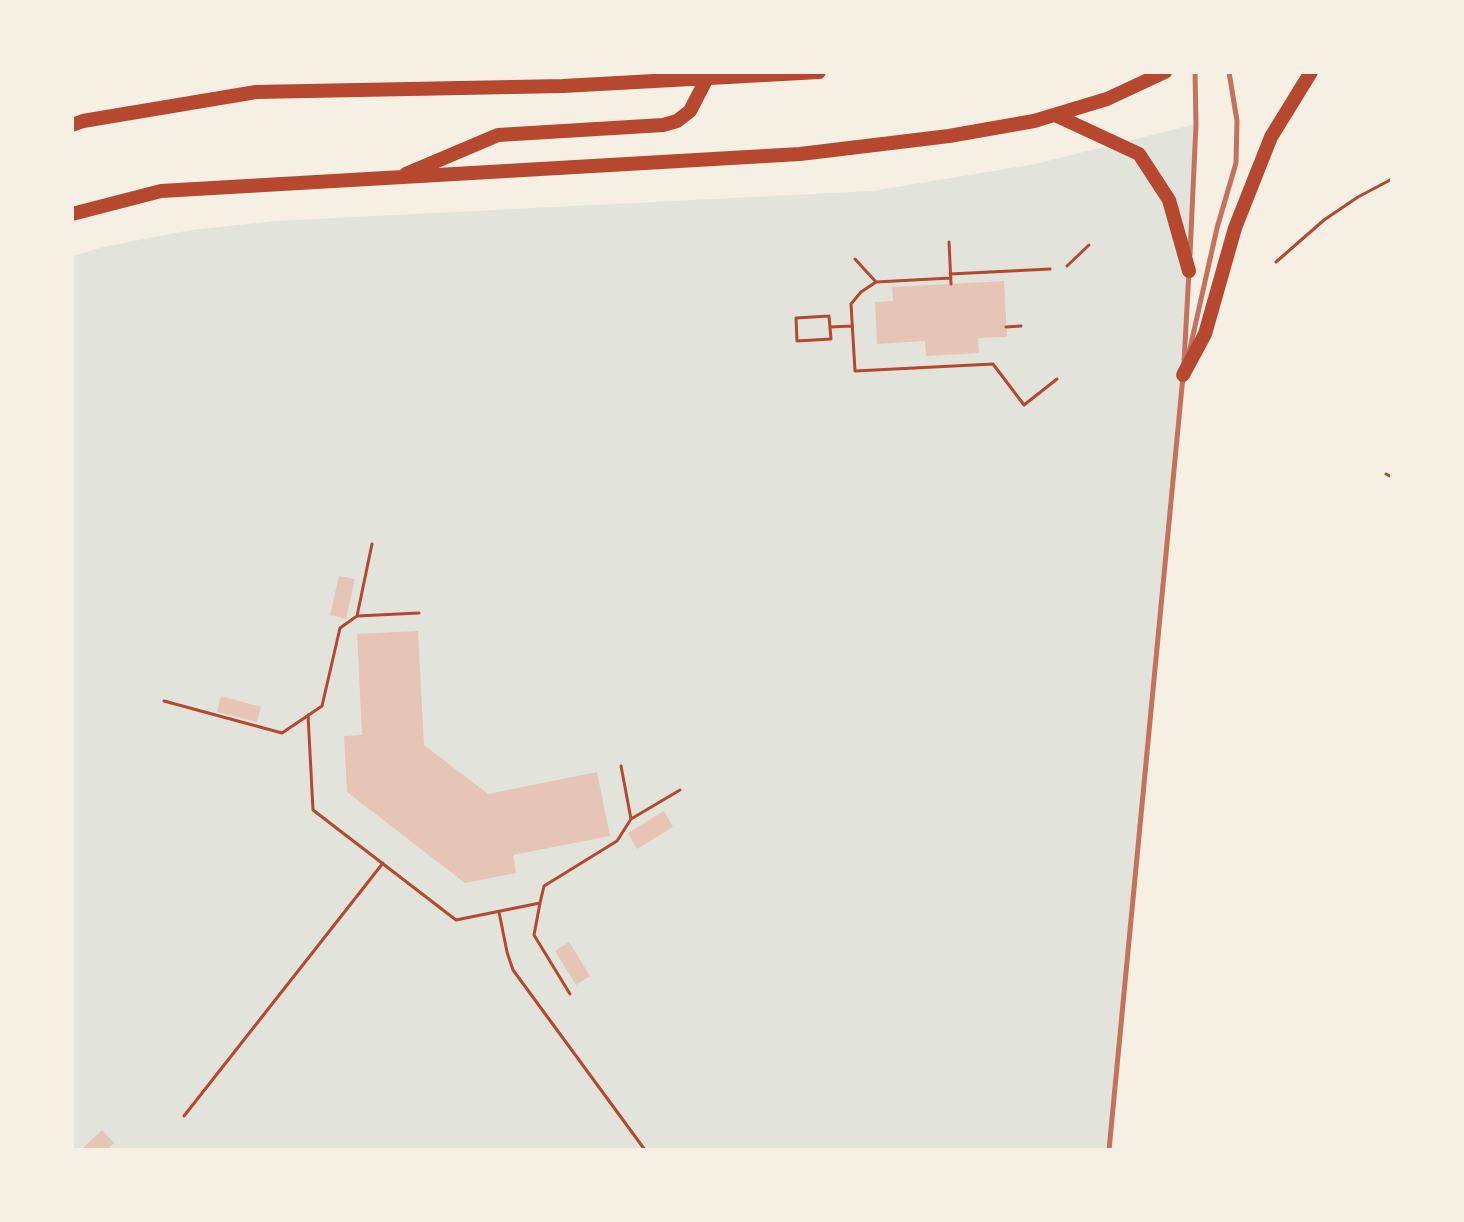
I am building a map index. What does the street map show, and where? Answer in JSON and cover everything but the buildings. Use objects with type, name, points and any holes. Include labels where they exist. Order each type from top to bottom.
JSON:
[{"type":"highway","points":[[72,125],[83,121],[256,92],[564,86],[706,80],[819,72]]},
{"type":"highway","points":[[72,214],[161,191],[800,154],[950,136],[1034,121],[1056,115],[1108,99],[1165,72]]},
{"type":"highway","points":[[1184,375],[1205,334],[1235,228],[1271,137],[1311,72]]},
{"type":"highway","points":[[396,178],[498,135],[663,125],[677,121],[690,111],[706,80]]},
{"type":"highway","points":[[1056,115],[1139,154],[1170,200],[1189,271]]},
{"type":"street","points":[[1109,1150],[1184,375],[1196,124],[1195,72]]},
{"type":"street","points":[[1184,375],[1218,228],[1236,163],[1237,121],[1229,72]]},
{"type":"path","points":[[1276,262],[1324,220],[1358,197],[1392,179]]},
{"type":"path","points":[[949,242],[951,284]]},
{"type":"path","points":[[1067,266],[1089,245]]},
{"type":"path","points":[[855,259],[876,282]]},
{"type":"path","points":[[1050,269],[876,282],[861,292],[851,304],[852,326],[855,371],[993,364],[1024,405],[1057,379]]},
{"type":"path","points":[[830,316],[830,327],[831,339],[797,340],[796,318],[830,316]]},
{"type":"path","points":[[830,327],[852,326]]},
{"type":"path","points":[[1006,327],[1022,326]]},
{"type":"path","points":[[1386,474],[1392,477]]},
{"type":"path","points":[[357,616],[372,544]]},
{"type":"path","points":[[164,701],[282,733],[322,706],[340,628],[357,616],[419,613]]},
{"type":"path","points":[[308,715],[313,810],[456,920],[540,903]]},
{"type":"path","points":[[621,766],[631,819]]},
{"type":"path","points":[[570,994],[534,935],[544,886],[617,841],[631,819],[680,790]]},
{"type":"path","points":[[184,1116],[383,863]]},
{"type":"path","points":[[499,912],[507,952],[513,970],[645,1150]]},
{"type":"shaded area","points":[[1196,124],[1183,397],[1109,1149],[73,1150],[73,256],[103,247],[191,230],[275,221],[872,191],[1035,164]]}]
